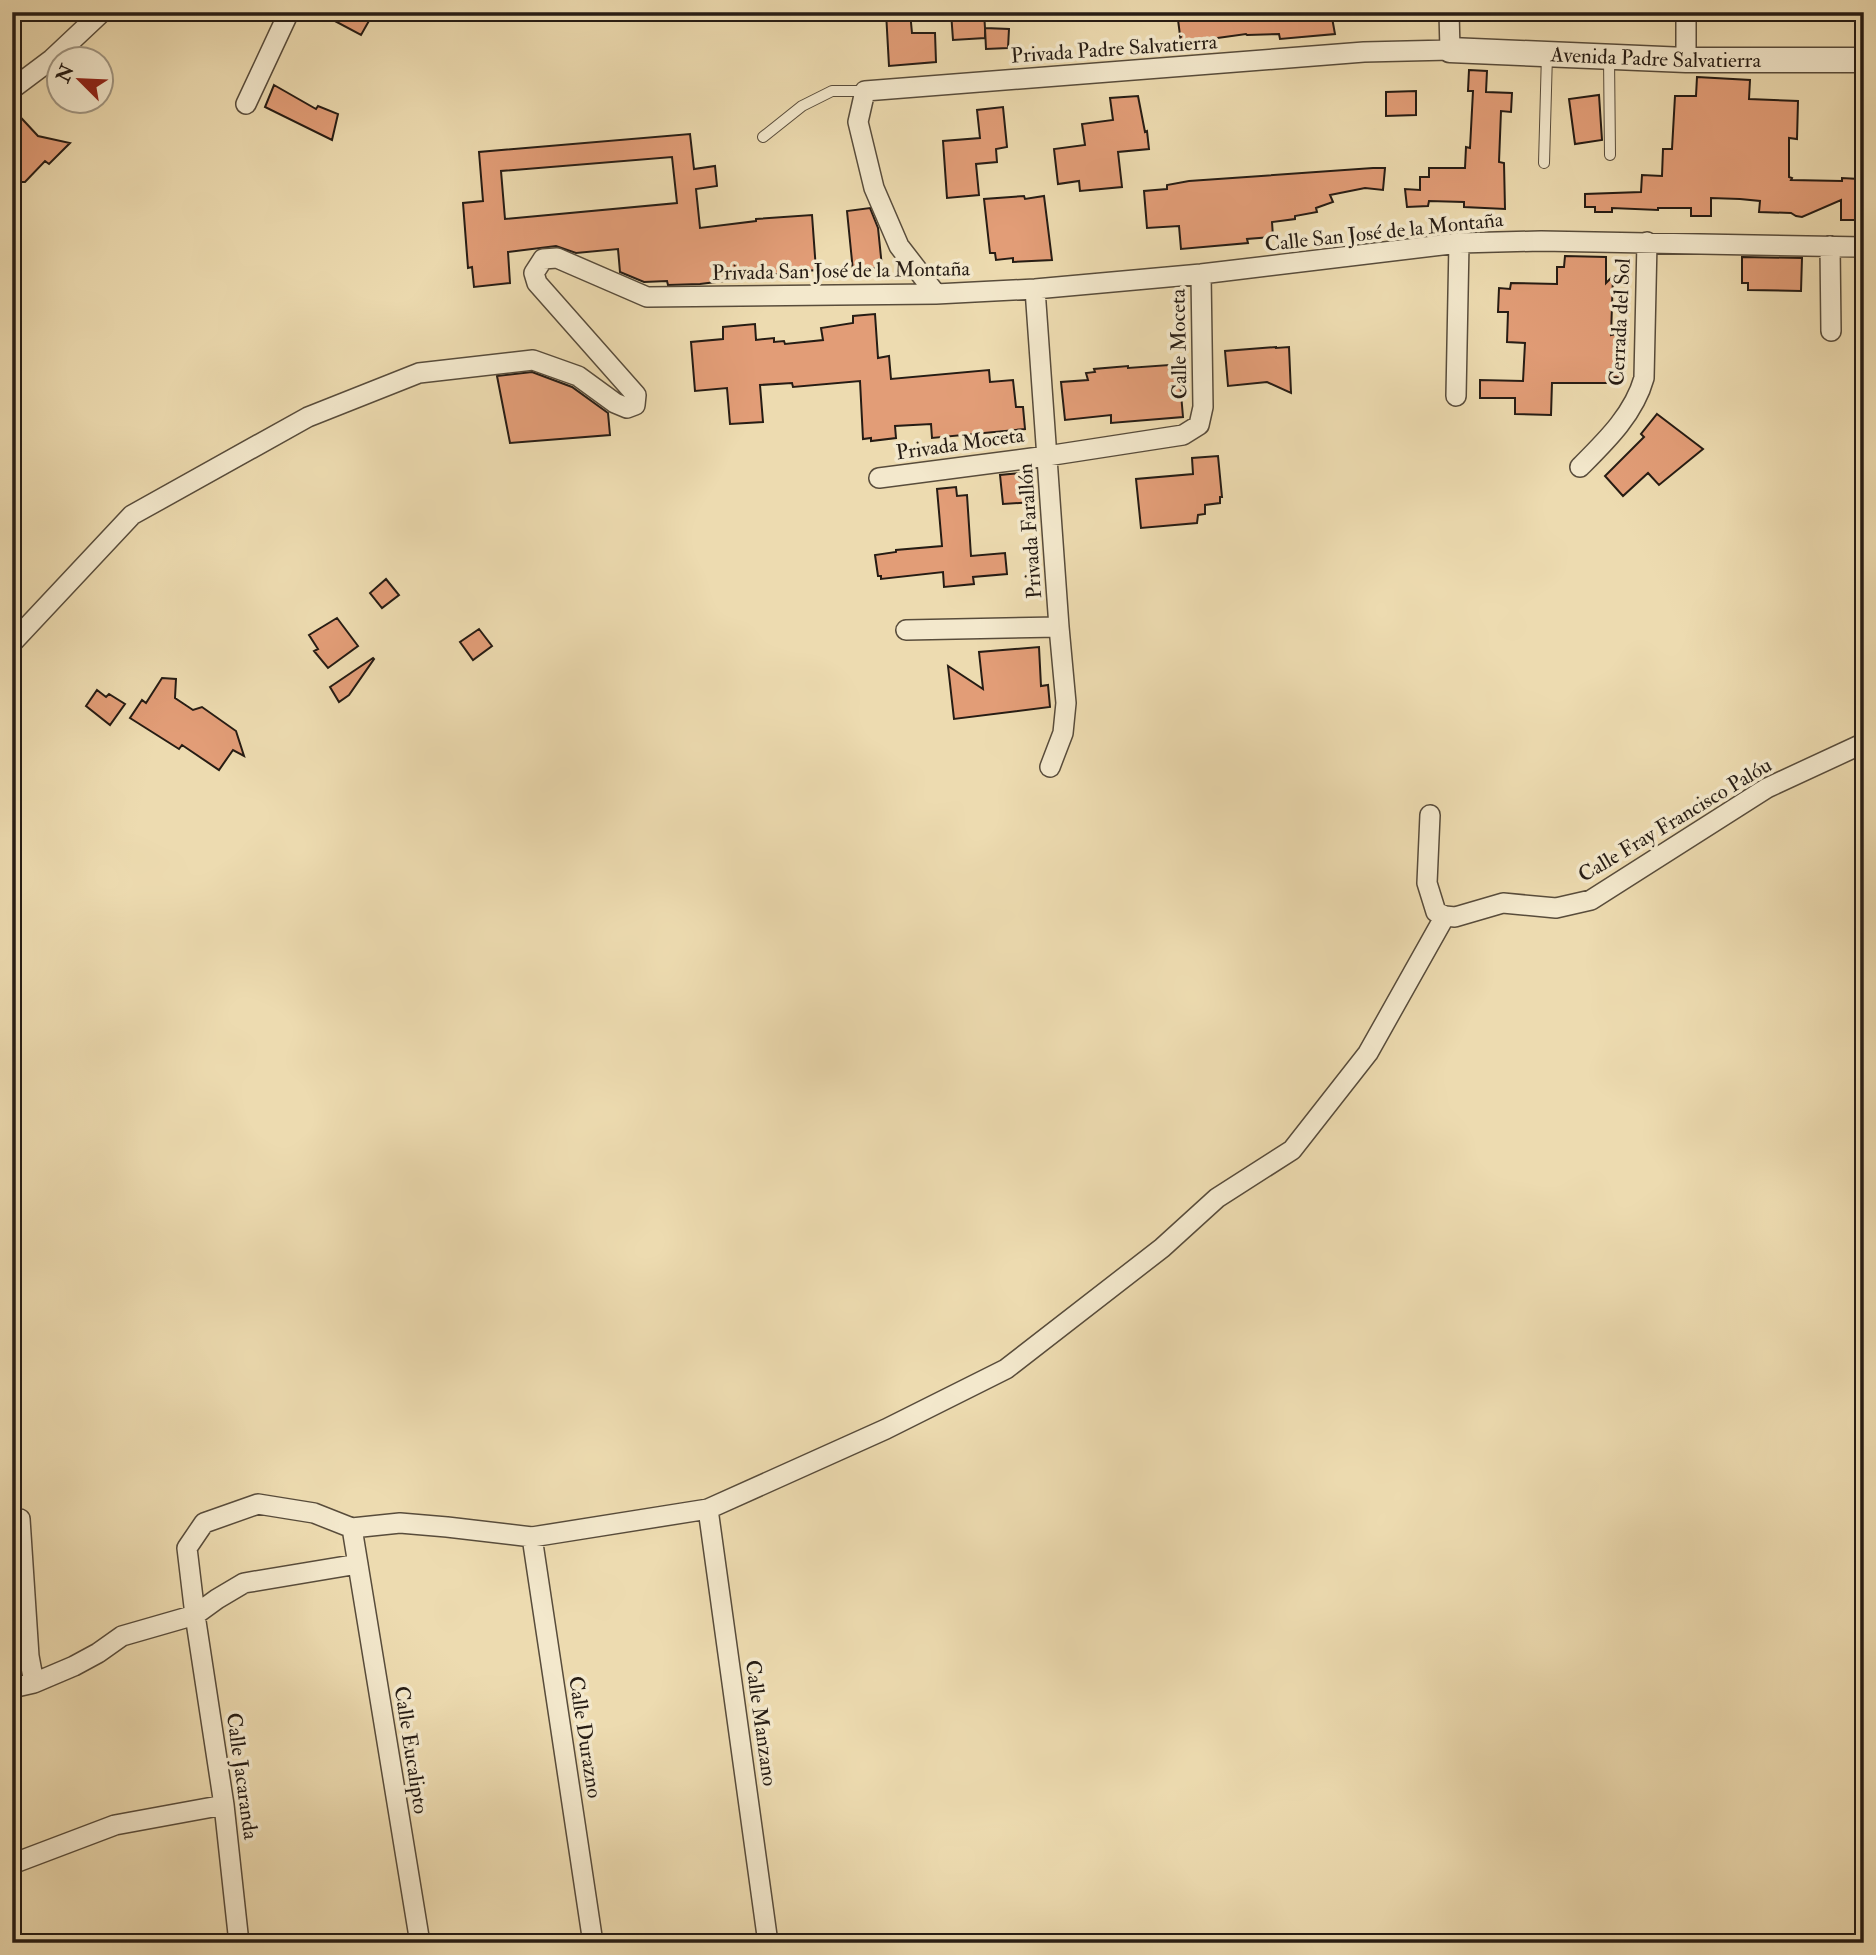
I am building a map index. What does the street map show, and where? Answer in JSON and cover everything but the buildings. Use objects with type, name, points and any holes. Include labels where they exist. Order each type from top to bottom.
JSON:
[{"type":"street","points":[[12,89],[52,59],[102,12]]},
{"type":"street","points":[[246,104],[289,12]]},
{"type":"street","points":[[1449,12],[1450,50]]},
{"type":"street","points":[[1686,12],[1686,60]]},
{"type":"street","name":"Avenida Padre Salvatierra","points":[[1450,50],[1686,60],[1864,60]]},
{"type":"street","name":"Privada Padre Salvatierra","points":[[865,91],[1364,52],[1450,50]]},
{"type":"street","points":[[865,91],[858,122],[874,188],[899,246],[936,294]]},
{"type":"street","name":"Calle San José de la Montaña","points":[[1035,289],[1201,274],[1459,243],[1541,240],[1864,247]]},
{"type":"street","name":"Cerrada del Sol","points":[[1580,467],[1607,439],[1639,397],[1644,379],[1647,242]]},
{"type":"street","points":[[1456,396],[1459,243]]},
{"type":"street","points":[[1830,246],[1831,331]]},
{"type":"street","name":"Privada San José de la Montaña","points":[[12,643],[132,515],[308,417],[419,373],[533,359],[578,376],[615,403],[627,408],[635,405],[636,395],[537,283],[534,273],[543,259],[557,258],[647,297],[936,294],[1035,289]]},
{"type":"street","name":"Calle Moceta","points":[[1047,456],[1183,435],[1199,425],[1203,407],[1201,274]]},
{"type":"street","name":"Privada Farallón","points":[[1035,289],[1066,703],[1063,733],[1050,767]]},
{"type":"street","name":"Privada Moceta","points":[[879,478],[1047,456]]},
{"type":"street","points":[[906,630],[1059,627]]},
{"type":"street","name":"Calle Fray Francisco Palóu","points":[[1445,916],[1455,917],[1503,903],[1556,908],[1591,900],[1767,788],[1864,743]]},
{"type":"street","points":[[352,1528],[400,1523],[532,1537],[708,1509],[886,1429],[1006,1369],[1162,1248],[1217,1198],[1292,1150],[1368,1053],[1445,916],[1436,912],[1427,883],[1430,815]]},
{"type":"street","name":"Calle Jacaranda","points":[[239,1943],[224,1805],[187,1548],[204,1523],[258,1504],[314,1513],[352,1528]]},
{"type":"street","name":"Calle Manzano","points":[[708,1509],[768,1943]]},
{"type":"street","points":[[20,1518],[18,1590],[34,1684]]},
{"type":"street","name":"Calle Eucalipto","points":[[352,1528],[420,1943]]},
{"type":"street","name":"Calle Durazno","points":[[532,1537],[593,1943]]},
{"type":"street","points":[[12,1688],[34,1684],[74,1666],[122,1636],[195,1615],[244,1583],[358,1564]]},
{"type":"street","points":[[12,1864],[116,1825],[224,1805]]},
{"type":"lane","points":[[1544,163],[1547,54]]},
{"type":"lane","points":[[1609,56],[1610,155]]},
{"type":"lane","points":[[763,137],[802,106],[822,96],[832,92],[865,91]]}]
